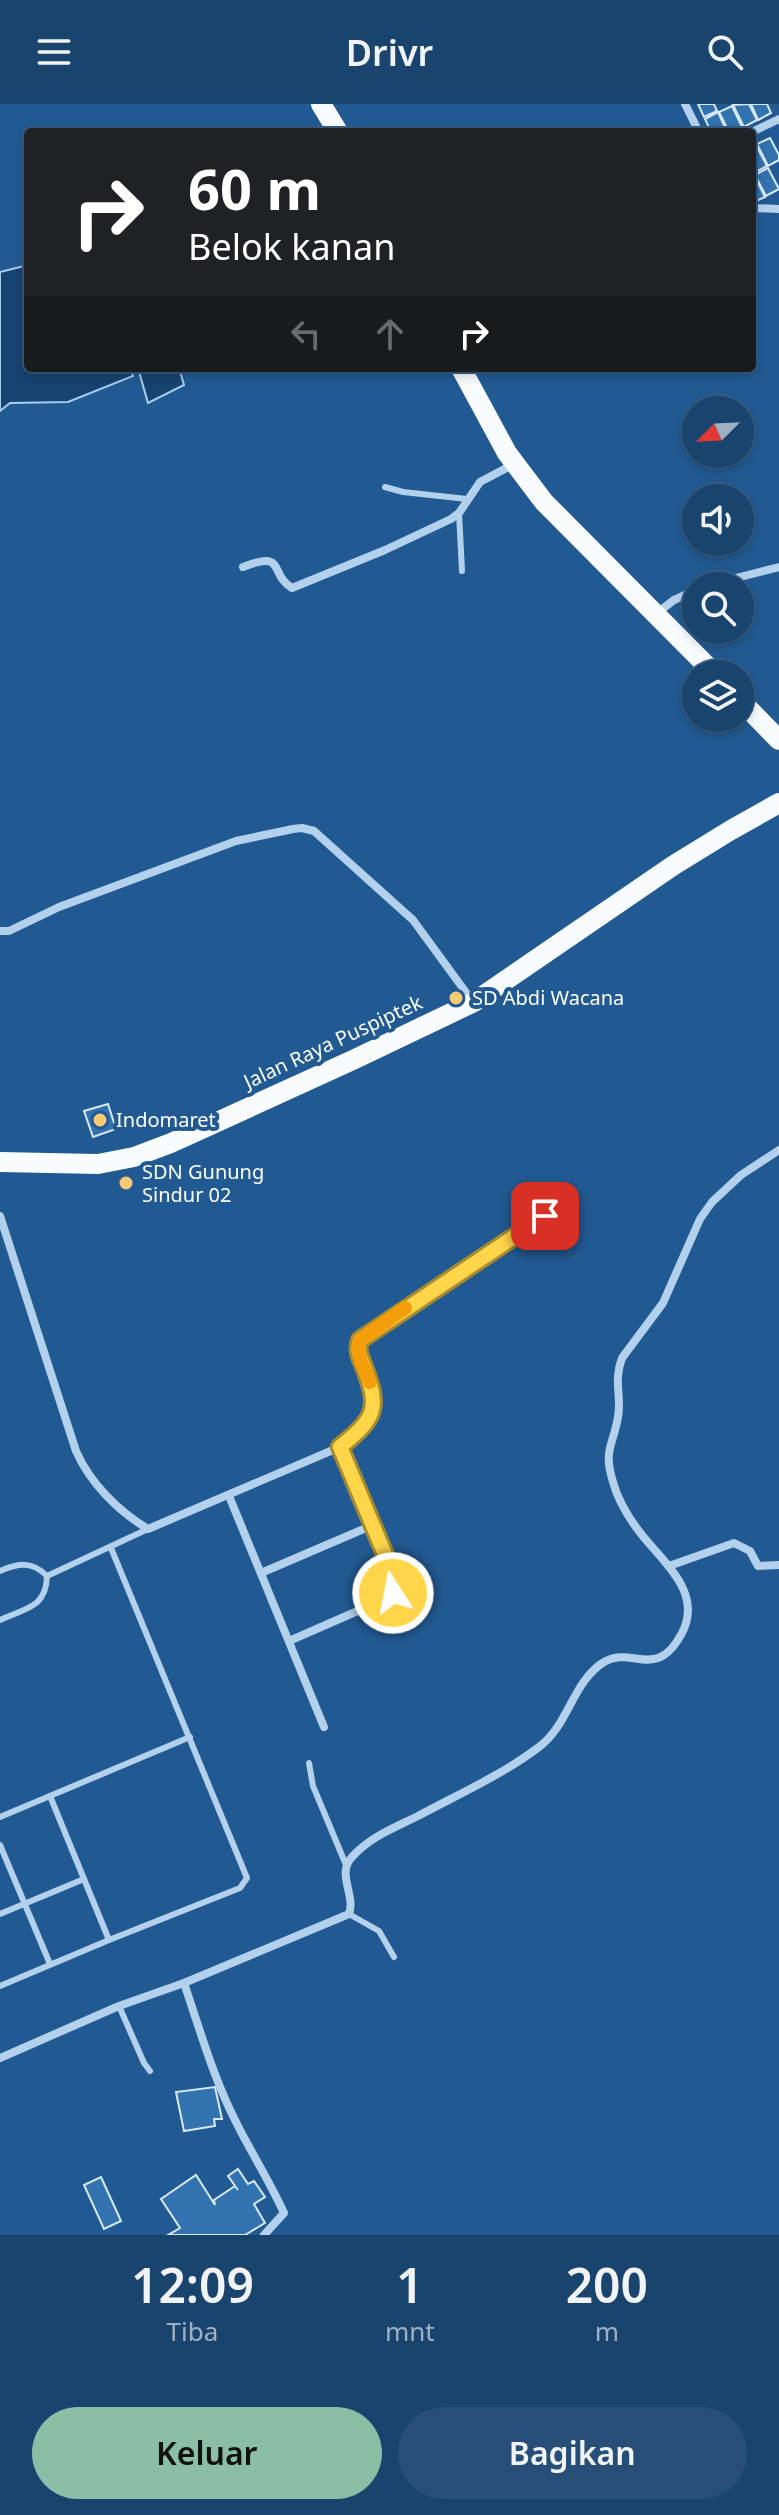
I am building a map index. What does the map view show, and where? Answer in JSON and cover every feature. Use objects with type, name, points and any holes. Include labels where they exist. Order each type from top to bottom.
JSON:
[{"type":"main road","points":[[321,104],[336,128]]},
{"type":"main road","points":[[463,372],[515,464],[566,525],[702,660]]},
{"type":"main road","points":[[754,714],[779,740]]},
{"type":"main road","name":"Jalan Raya Puspiptek","points":[[0,1162],[98,1164],[134,1157],[171,1143],[474,1002],[674,865],[779,803]]},
{"type":"street","points":[[685,104],[697,128]]},
{"type":"street","points":[[756,130],[779,119]]},
{"type":"street","points":[[756,208],[779,209]]},
{"type":"street","points":[[243,567],[270,561],[277,567],[285,584],[292,588],[385,550],[459,513],[480,482],[515,464]]},
{"type":"street","points":[[754,573],[779,567]]},
{"type":"street","points":[[657,613],[682,596]]},
{"type":"street","points":[[0,931],[9,931],[59,907],[236,841],[302,828],[314,831],[413,920],[474,1002]]},
{"type":"street","points":[[0,2058],[119,2006],[184,1983],[349,1914],[351,1907],[346,1865],[367,1842],[506,1770],[540,1747],[561,1723],[587,1678],[605,1661],[626,1657],[647,1661],[658,1658],[670,1649],[682,1632],[689,1602],[669,1566],[639,1532],[613,1484],[608,1463],[609,1445],[618,1417],[616,1378],[622,1358],[663,1303],[700,1219],[712,1202],[741,1175],[779,1150]]},
{"type":"street","points":[[0,1216],[85,1472],[136,1522],[148,1529],[340,1447],[362,1426],[375,1403],[359,1355],[360,1340],[545,1216]]},
{"type":"street","points":[[289,1641],[393,1593],[394,1576],[340,1447]]},
{"type":"street","points":[[229,1496],[324,1727]]},
{"type":"street","points":[[261,1573],[373,1525]]},
{"type":"street","points":[[669,1566],[734,1543],[750,1551],[758,1566],[779,1565]]},
{"type":"street","points":[[184,1983],[216,2076],[237,2124],[284,2213],[264,2235]]},
{"type":"lane","points":[[385,487],[467,499]]},
{"type":"lane","points":[[459,513],[462,571]]},
{"type":"lane","points":[[47,1576],[148,1529]]},
{"type":"lane","points":[[0,1986],[240,1888],[247,1878],[111,1548]]},
{"type":"lane","points":[[0,1571],[20,1564],[31,1564],[47,1576]]},
{"type":"lane","points":[[0,1620],[38,1603],[44,1596],[47,1576]]},
{"type":"lane","points":[[0,1817],[190,1737]]},
{"type":"lane","points":[[309,1763],[313,1786],[346,1865]]},
{"type":"lane","points":[[50,1796],[109,1940]]},
{"type":"lane","points":[[0,1845],[50,1964]]},
{"type":"lane","points":[[0,1914],[84,1879]]},
{"type":"lane","points":[[349,1914],[379,1931],[394,1957]]},
{"type":"lane","points":[[119,2006],[150,2071]]},
{"type":"water","points":[[24,266],[24,372],[132,372],[133,376],[68,402],[10,403],[0,411],[0,272]]},
{"type":"water","points":[[139,372],[180,372],[184,385],[148,403]]},
{"type":"building","points":[[698,104],[714,104],[717,111],[704,117]]},
{"type":"building","points":[[749,104],[757,120],[744,127],[733,105]]},
{"type":"building","points":[[751,104],[767,104],[771,113],[758,120]]},
{"type":"building","points":[[732,106],[742,127],[727,128],[719,112]]},
{"type":"building","points":[[718,112],[725,128],[709,128],[705,119]]},
{"type":"building","points":[[770,138],[779,160],[768,166],[757,144]]},
{"type":"building","points":[[756,145],[767,166],[756,172]]},
{"type":"building","points":[[768,168],[779,189],[766,196],[756,174]]},
{"type":"building","points":[[756,179],[765,197],[756,201]]},
{"type":"building","name":"Indomaret","points":[[108,1104],[116,1129],[93,1137],[84,1111]]},
{"type":"building","points":[[215,2087],[222,2119],[214,2119],[215,2126],[184,2131],[176,2092]]},
{"type":"building","points":[[238,2169],[248,2184],[254,2181],[265,2197],[254,2204],[265,2223],[245,2235],[168,2235],[180,2228],[161,2199],[196,2175],[215,2205],[214,2200],[235,2186],[238,2190],[228,2176]]},
{"type":"building","points":[[101,2177],[121,2221],[104,2229],[84,2185]]},
{"type":"slow traffic","points":[[370,1382],[359,1355],[360,1340],[405,1308]]},
{"type":"place","name":"SD Abdi Wacana","points":[[456,998]]},
{"type":"place","name":"Indomaret","points":[[100,1120]]},
{"type":"place","name":"SDN Gunung Sindur 02","points":[[126,1183]]},
{"type":"route","points":[[393,1593],[394,1576],[340,1447],[362,1426],[375,1403],[359,1355],[360,1340],[545,1216]]}]
